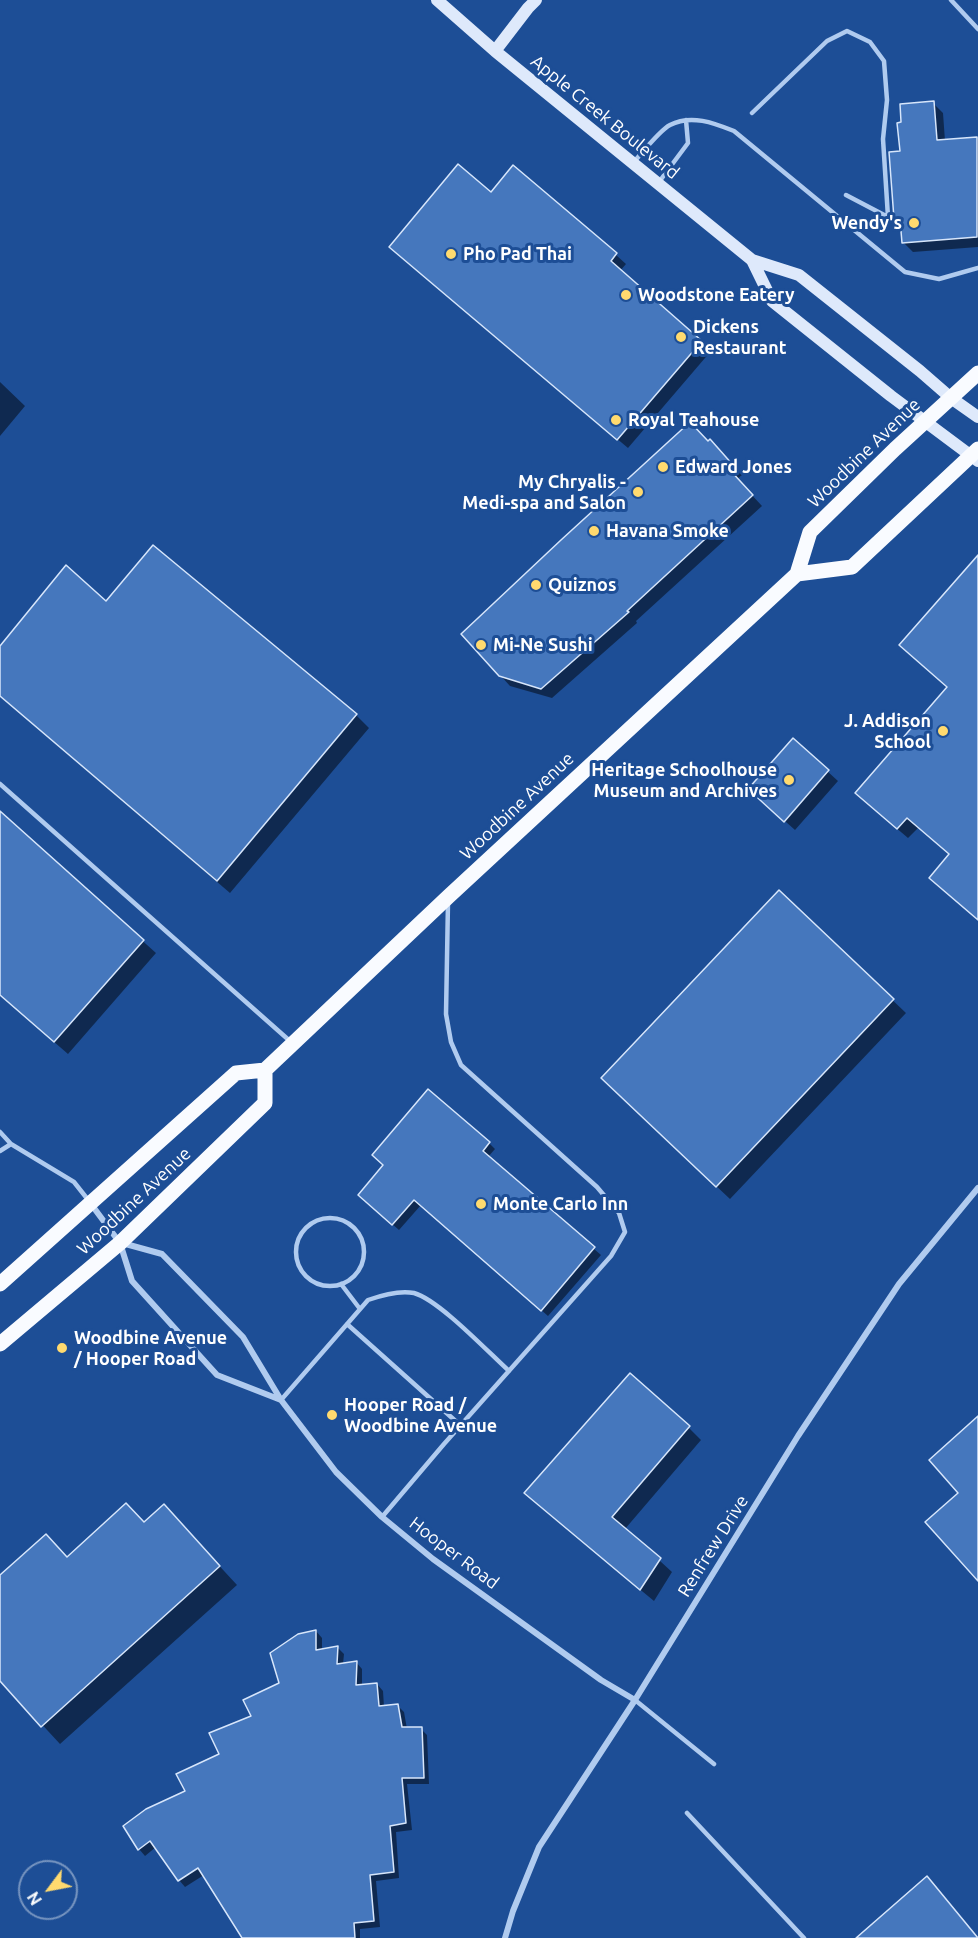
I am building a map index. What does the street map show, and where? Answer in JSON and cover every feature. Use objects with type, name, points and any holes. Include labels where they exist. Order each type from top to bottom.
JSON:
[{"type":"main road","name":"Apple Creek Boulevard","points":[[437,0],[495,51],[752,260],[799,275],[951,398],[978,417]]},
{"type":"main road","points":[[495,51],[536,0]]},
{"type":"main road","name":"Apple Creek Boulevard","points":[[752,260],[772,301],[925,421],[976,455]]},
{"type":"main road","name":"Woodbine Avenue","points":[[0,1284],[237,1073],[266,1070],[448,896],[797,574],[810,532],[978,373]]},
{"type":"main road","points":[[797,574],[852,567],[976,455]]},
{"type":"main road","name":"Woodbine Avenue","points":[[0,1344],[120,1243],[265,1103],[266,1070]]},
{"type":"street","name":"Renfrew Drive","points":[[505,1938],[513,1911],[539,1847],[635,1700],[798,1436],[899,1284],[978,1188]]},
{"type":"street","points":[[91,1203],[120,1243],[132,1281],[217,1375],[281,1400]]},
{"type":"street","name":"Hooper Road","points":[[120,1243],[162,1254],[243,1337],[281,1400],[336,1472],[382,1517],[433,1559],[601,1680],[635,1700]]},
{"type":"lane","points":[[951,0],[978,29]]},
{"type":"lane","points":[[752,113],[827,41],[847,31],[870,42],[884,61],[887,100],[883,139],[888,217],[846,195]]},
{"type":"lane","points":[[658,183],[688,143],[686,120]]},
{"type":"lane","points":[[633,163],[668,126],[686,120],[710,122],[734,131],[905,272],[939,279],[978,268]]},
{"type":"lane","points":[[0,784],[292,1043]]},
{"type":"lane","points":[[382,1517],[460,1425],[611,1256],[625,1232],[619,1214],[597,1187],[461,1065],[451,1041],[446,1014],[448,896]]},
{"type":"lane","points":[[0,1132],[11,1143],[74,1182],[91,1203]]},
{"type":"lane","points":[[0,1151],[11,1143]]},
{"type":"lane","points":[[321,1218],[344,1221],[354,1227],[361,1237],[364,1248],[359,1270],[351,1279],[341,1284],[319,1285],[309,1280],[301,1272],[297,1262],[297,1240],[303,1230],[321,1218]]},
{"type":"lane","points":[[341,1284],[360,1310]]},
{"type":"lane","points":[[281,1400],[368,1300],[387,1293],[414,1293],[438,1306],[509,1371]]},
{"type":"lane","points":[[347,1324],[460,1425]]},
{"type":"lane","points":[[635,1700],[714,1764]]},
{"type":"lane","points":[[687,1813],[804,1938]]},
{"type":"building","points":[[934,101],[937,140],[977,137],[977,237],[902,243],[900,219],[894,219],[889,152],[900,151],[897,123],[901,122],[900,104]]},
{"type":"building","points":[[458,164],[491,192],[513,165],[617,253],[611,261],[702,341],[617,440],[389,247]]},
{"type":"building","points":[[690,422],[708,441],[710,439],[733,465],[729,469],[753,495],[627,611],[629,612],[541,689],[499,676],[461,634]]},
{"type":"building","points":[[153,545],[357,714],[217,881],[0,696],[0,646],[66,565],[106,601]]},
{"type":"building","name":"J. Addison School","points":[[978,555],[978,920],[929,878],[949,854],[907,818],[897,829],[855,793],[947,687],[899,645]]},
{"type":"building","name":"Heritage Schoolhouse Museum and Archives","points":[[793,738],[829,770],[784,822],[748,789]]},
{"type":"building","points":[[0,811],[144,940],[54,1042],[0,995]]},
{"type":"building","points":[[779,890],[894,999],[716,1187],[601,1078]]},
{"type":"building","name":"Monte Carlo Inn","points":[[428,1089],[490,1142],[483,1151],[595,1247],[541,1311],[414,1200],[392,1225],[358,1195],[383,1165],[372,1155]]},
{"type":"building","points":[[630,1373],[690,1426],[612,1517],[661,1558],[640,1590],[524,1493]]},
{"type":"building","points":[[978,1416],[978,1581],[925,1522],[958,1493],[929,1460]]},
{"type":"building","points":[[126,1503],[144,1522],[164,1504],[220,1566],[41,1727],[0,1681],[0,1575],[46,1534],[67,1557]]},
{"type":"building","points":[[316,1630],[316,1650],[338,1646],[337,1664],[357,1661],[356,1685],[377,1683],[379,1706],[398,1704],[402,1727],[422,1727],[424,1778],[402,1778],[406,1823],[390,1826],[394,1872],[370,1875],[374,1921],[354,1923],[355,1938],[242,1938],[198,1868],[178,1881],[150,1841],[138,1850],[123,1826],[146,1809],[185,1791],[176,1774],[219,1754],[209,1733],[251,1716],[243,1700],[279,1683],[270,1653],[298,1634]]},
{"type":"building","points":[[927,1876],[978,1938],[856,1938]]},
{"type":"place","name":"Wendy's","points":[[914,223]]},
{"type":"place","name":"Pho Pad Thai","points":[[451,254]]},
{"type":"place","name":"Woodstone Eatery","points":[[626,295]]},
{"type":"place","name":"Dickens Restaurant","points":[[681,337]]},
{"type":"place","name":"Royal Teahouse","points":[[616,420]]},
{"type":"place","name":"Edward Jones","points":[[663,467]]},
{"type":"place","name":"My Chryalis - Medi-spa and Salon","points":[[638,492]]},
{"type":"place","name":"Havana Smoke","points":[[594,531]]},
{"type":"place","name":"Quiznos","points":[[536,585]]},
{"type":"place","name":"Mi-Ne Sushi","points":[[481,645]]},
{"type":"place","name":"J. Addison School","points":[[943,731]]},
{"type":"place","name":"Heritage Schoolhouse Museum and Archives","points":[[789,780]]},
{"type":"place","name":"Monte Carlo Inn","points":[[481,1204]]},
{"type":"place","name":"Woodbine Avenue / Hooper Road","points":[[62,1348]]},
{"type":"place","name":"Hooper Road / Woodbine Avenue","points":[[332,1415]]}]
